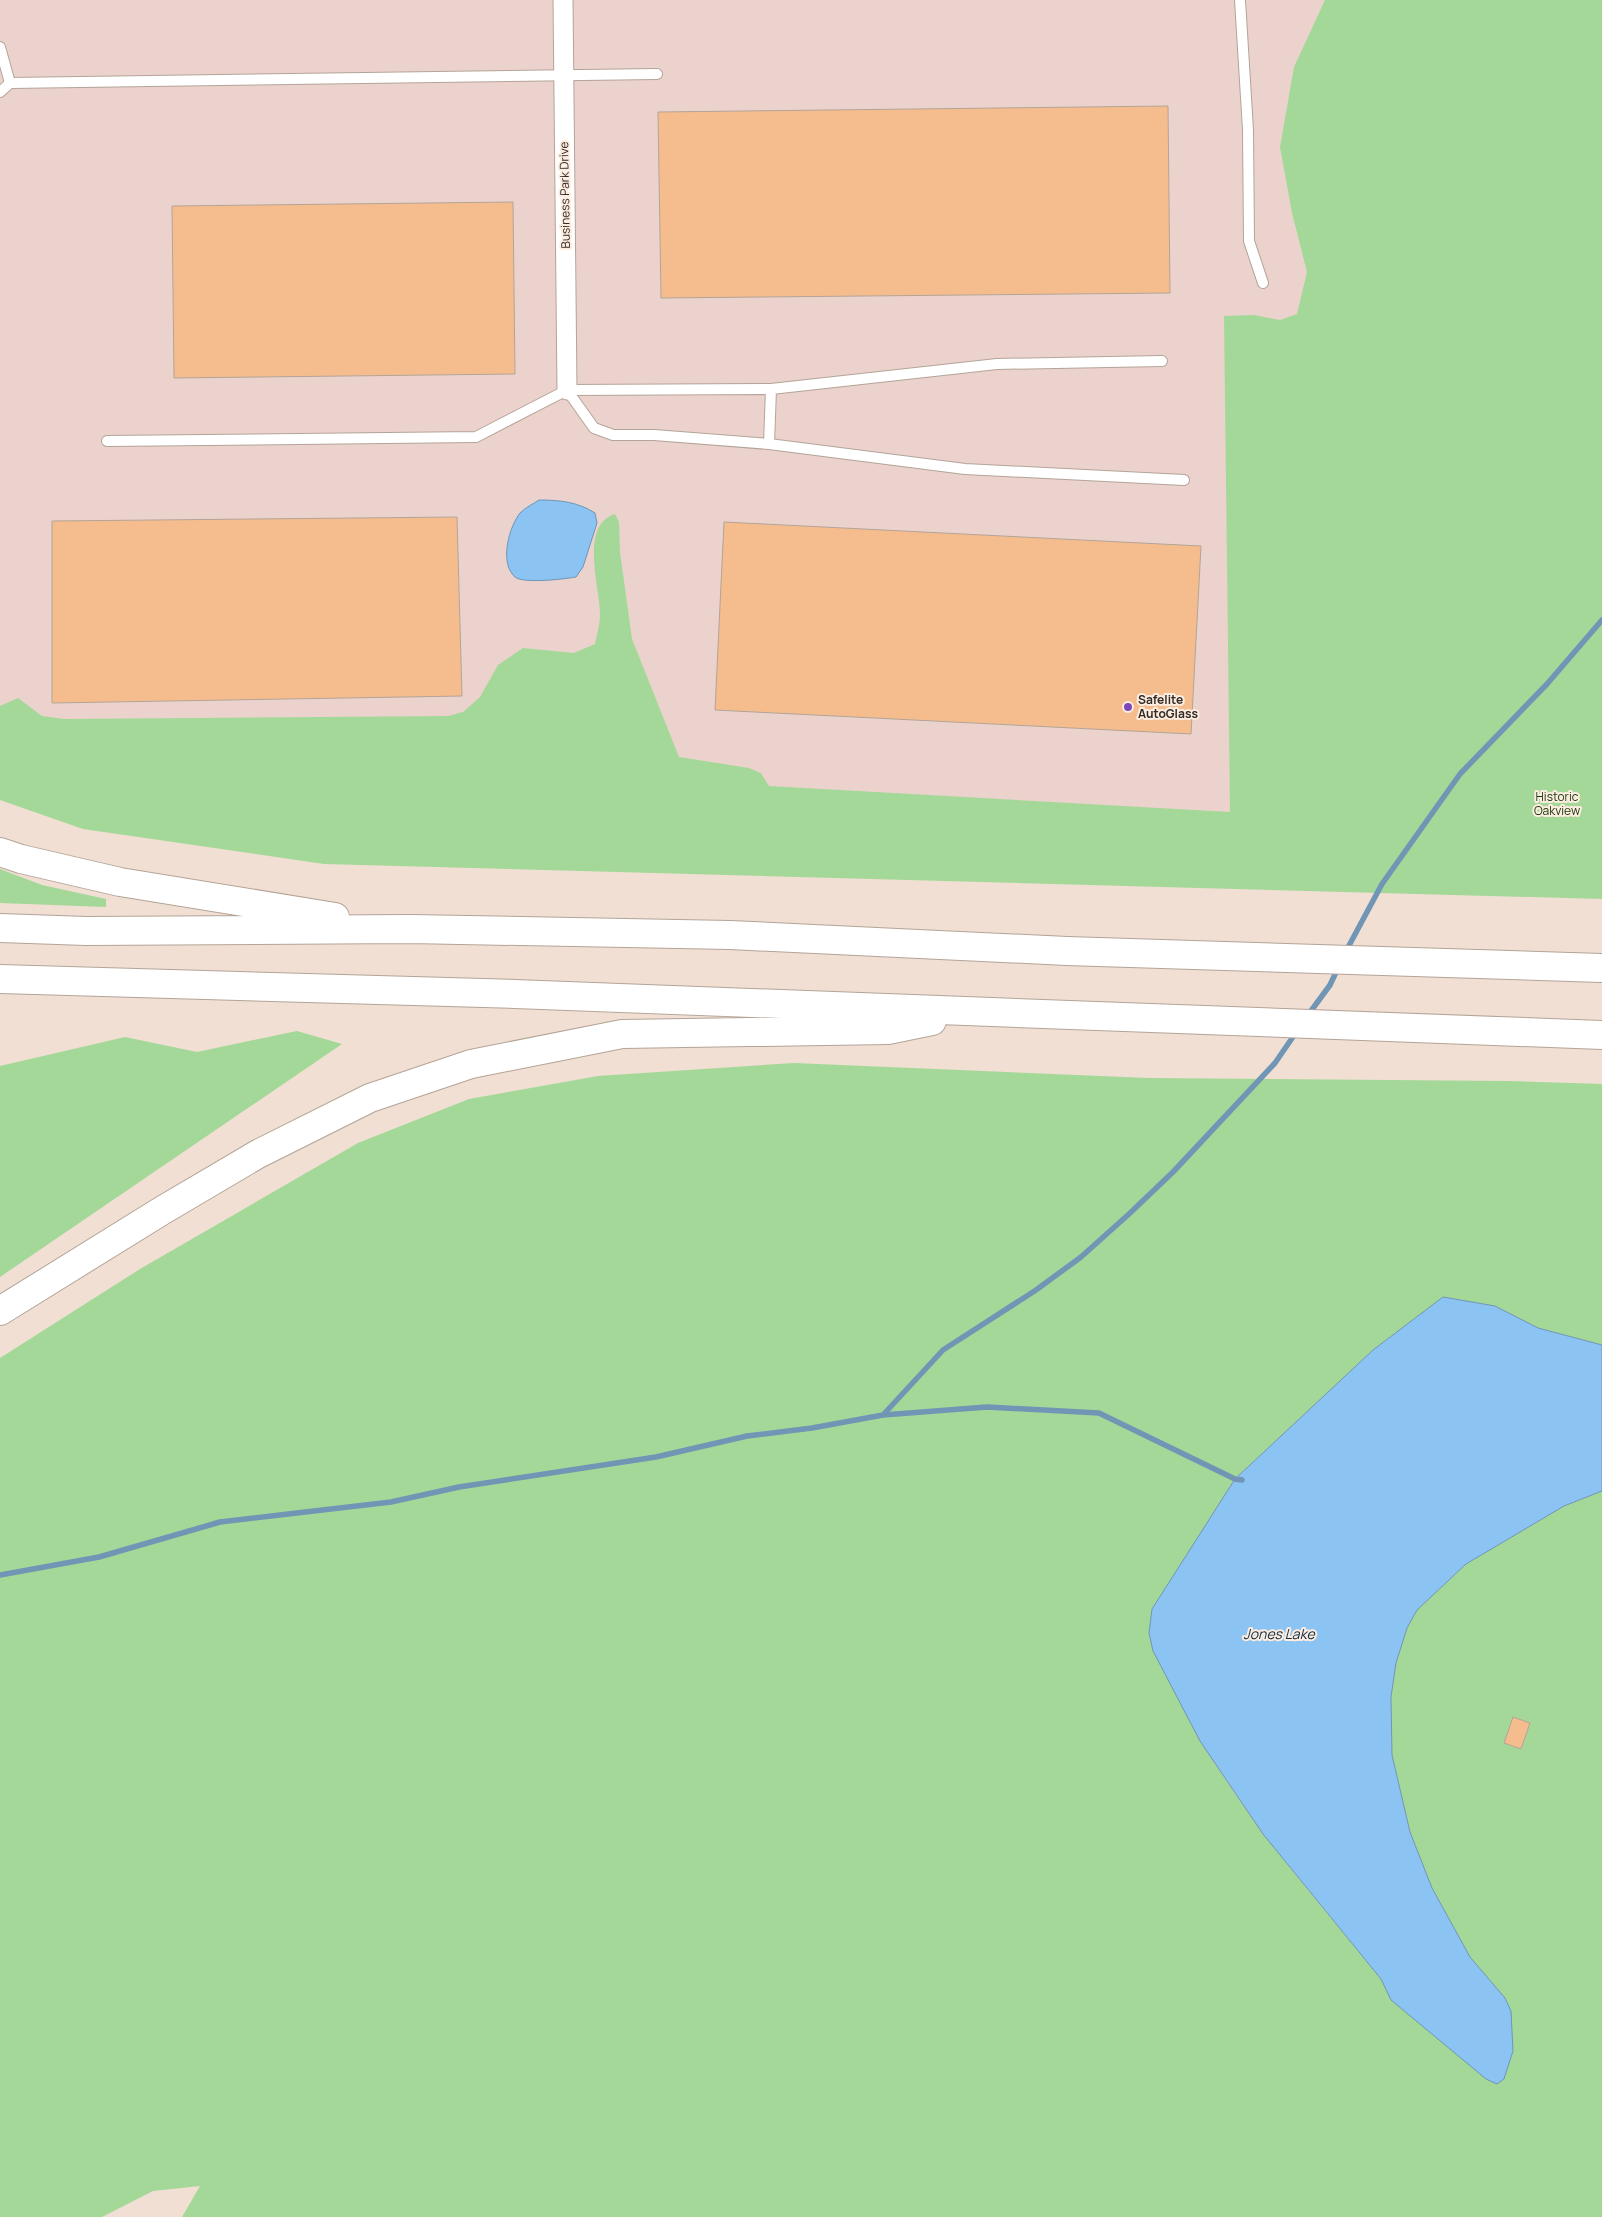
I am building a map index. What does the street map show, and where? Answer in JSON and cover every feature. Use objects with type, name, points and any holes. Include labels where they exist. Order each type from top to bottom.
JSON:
[{"type":"highway","points":[[0,852],[21,859],[120,882],[410,929]]},
{"type":"highway","points":[[0,928],[86,931],[410,929],[730,935],[1067,951],[1602,968]]},
{"type":"highway","points":[[0,979],[514,994],[1602,1035]]},
{"type":"highway","points":[[0,1311],[163,1210],[258,1154],[370,1098],[471,1064],[622,1034],[888,1030],[972,1012]]},
{"type":"street","name":"Business Park Drive","points":[[563,0],[566,390]]},
{"type":"lane","points":[[1240,0],[1248,130],[1249,240],[1263,283]]},
{"type":"lane","points":[[0,47],[10,83]]},
{"type":"lane","points":[[0,92],[10,83],[657,74]]},
{"type":"lane","points":[[107,441],[476,437],[566,390],[771,389],[997,364],[1162,361]]},
{"type":"lane","points":[[769,444],[771,389]]},
{"type":"lane","points":[[566,390],[594,428],[613,435],[654,435],[769,444],[965,469],[1184,480]]},
{"type":"shaded area","points":[[0,0],[1602,0],[1602,668],[1429,838],[0,751]]},
{"type":"green space","name":"Historic Oakview","points":[[1325,0],[1602,0],[1602,899],[324,864],[83,829],[0,800],[0,706],[18,698],[42,716],[64,719],[448,716],[463,712],[480,697],[498,665],[523,648],[574,653],[595,644],[600,614],[595,574],[594,544],[597,531],[604,520],[615,514],[619,522],[620,552],[632,639],[679,757],[749,768],[761,773],[769,786],[1230,812],[1224,316],[1254,315],[1280,320],[1297,314],[1307,272],[1292,213],[1280,147],[1294,67]]},
{"type":"green space","points":[[0,869],[42,885],[106,899],[106,907],[0,903]]},
{"type":"green space","points":[[297,1031],[342,1044],[0,1277],[0,1066],[125,1037],[197,1052]]},
{"type":"green space","points":[[794,1063],[1149,1078],[1508,1081],[1602,1084],[1602,1345],[1538,1328],[1495,1306],[1443,1297],[1373,1350],[1235,1479],[1149,1633],[1166,1677],[1223,1776],[1299,1879],[1381,1979],[1391,2000],[1505,1998],[1470,1957],[1432,1888],[1410,1832],[1392,1755],[1391,1697],[1396,1663],[1407,1628],[1417,1610],[1466,1564],[1564,1506],[1602,1491],[1602,2217],[182,2217],[200,2186],[153,2191],[102,2217],[0,2217],[0,1358],[140,1269],[358,1143],[469,1099],[598,1076]]},
{"type":"water","points":[[539,500],[568,502],[582,506],[595,513],[597,523],[583,567],[576,577],[526,580],[515,577],[510,571],[507,563],[507,545],[512,527],[520,513]]},
{"type":"water","name":"Jones Lake","points":[[1443,1297],[1495,1306],[1538,1328],[1602,1345],[1602,1491],[1564,1506],[1466,1564],[1417,1610],[1407,1628],[1396,1663],[1391,1697],[1392,1755],[1410,1832],[1432,1888],[1470,1957],[1505,1998],[1511,2011],[1513,2051],[1504,2079],[1497,2084],[1486,2079],[1391,2000],[1381,1979],[1263,1834],[1200,1741],[1153,1651],[1149,1633],[1152,1609],[1235,1479],[1373,1350]]},
{"type":"building","points":[[1168,106],[1170,293],[661,298],[658,112]]},
{"type":"building","points":[[513,202],[515,374],[174,378],[172,206]]},
{"type":"building","points":[[457,517],[462,696],[52,703],[52,521]]},
{"type":"building","points":[[724,522],[1201,546],[1191,734],[715,710]]},
{"type":"building","points":[[1513,1717],[1530,1723],[1521,1749],[1504,1743]]},
{"type":"waterway","points":[[1345,953],[1382,884],[1460,774],[1547,684],[1602,620]]},
{"type":"waterway","points":[[1308,1015],[1330,985],[1338,968]]},
{"type":"waterway","points":[[883,1415],[943,1350],[1036,1290],[1081,1257],[1129,1214],[1173,1172],[1275,1063],[1297,1031]]},
{"type":"waterway","points":[[0,1575],[99,1557],[220,1522],[391,1502],[459,1487],[656,1457],[747,1436],[812,1428],[883,1415],[987,1407],[1099,1413],[1235,1479],[1242,1480]]},
{"type":"place","name":"Safelite AutoGlass","points":[[1128,707]]}]
